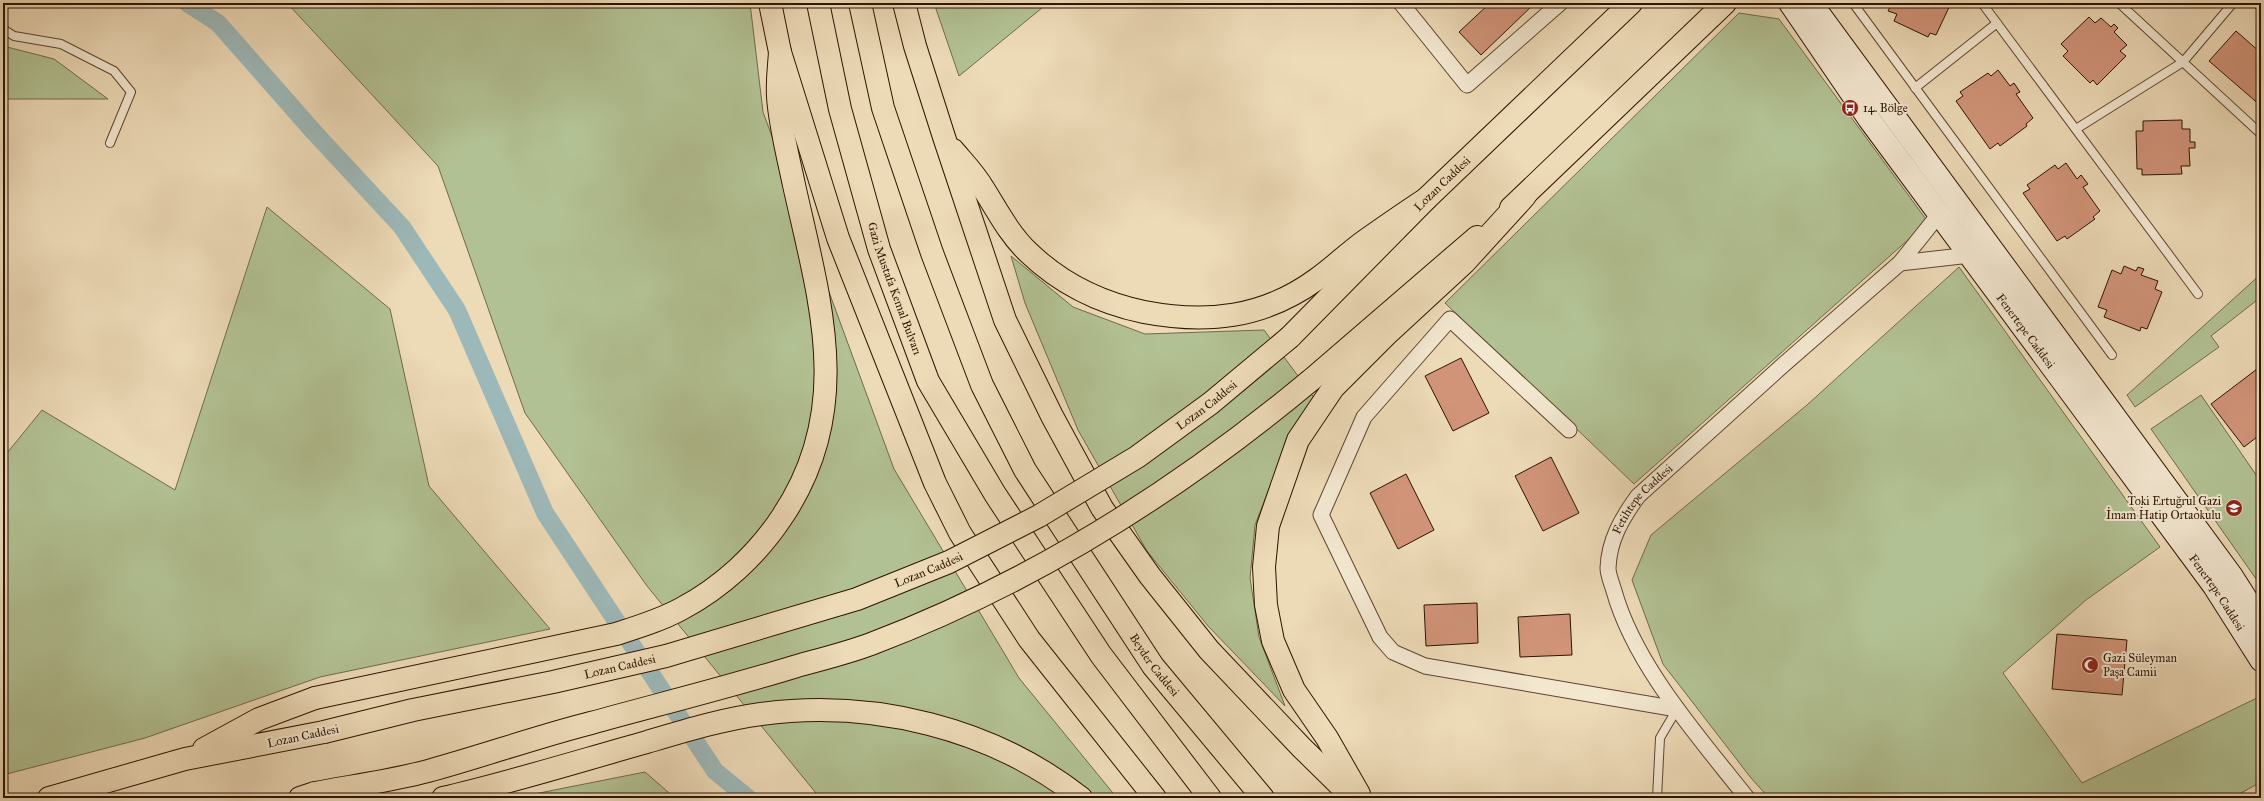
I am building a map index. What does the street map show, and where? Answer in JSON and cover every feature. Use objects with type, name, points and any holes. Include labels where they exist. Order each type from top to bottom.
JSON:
[{"type":"main road","points":[[770,3],[780,52],[838,238],[935,483],[960,533],[1029,639],[1155,798]]},
{"type":"main road","name":"Gazi Mustafa Kemal Bulvarı","points":[[818,3],[840,109],[879,249],[928,381],[1030,549],[1101,655],[1210,798]]},
{"type":"main road","name":"Beyder Caddesi","points":[[860,3],[883,108],[932,253],[979,378],[1025,470],[1153,666],[1263,798]]},
{"type":"main road","points":[[904,3],[915,46],[1005,320],[1052,416],[1102,508],[1150,576],[1209,650],[1301,747],[1353,798]]},
{"type":"main road","name":"Lozan Caddesi","points":[[49,798],[185,759],[324,732],[413,710],[553,682],[666,656],[857,599],[942,565],[993,541],[1039,516],[1137,457],[1211,403],[1290,338],[1426,199],[1631,3]]},
{"type":"main road","points":[[307,796],[424,772],[590,723],[698,695],[869,644],[1015,580],[1094,536],[1194,472],[1255,427],[1311,380],[1525,196],[1725,3]]},
{"type":"main road","name":"Fenertepe Caddesi","points":[[1790,3],[1869,119],[1940,212],[2214,586],[2261,660]]},
{"type":"main road","name":"Fenertepe Caddesi","points":[[1811,3],[2231,575],[2261,622]]},
{"type":"main road","points":[[185,759],[258,719],[316,698],[616,634],[655,621],[681,609],[708,593],[743,563],[772,532],[788,508],[810,466],[826,400],[826,351],[819,305],[801,214],[784,140],[778,96],[780,52]]},
{"type":"main road","points":[[944,137],[982,186],[999,216],[1027,252],[1081,291],[1125,308],[1171,317],[1213,318],[1235,315],[1261,309],[1287,297],[1316,280],[1366,240],[1426,199]]},
{"type":"main road","points":[[1362,798],[1327,738],[1294,690],[1273,642],[1266,605],[1265,575],[1268,526],[1298,440],[1333,388],[1386,335],[1464,263],[1525,196]]},
{"type":"main road","points":[[443,798],[486,788],[695,728],[761,714],[825,710],[915,721],[972,737],[1027,762],[1081,798]]},
{"type":"street","points":[[1401,3],[1467,85],[1560,3]]},
{"type":"street","name":"Fetihtepe Caddesi","points":[[1747,798],[1677,709],[1637,646],[1619,608],[1608,569],[1611,546],[1620,521],[1644,490],[1782,366],[1900,263],[1940,212]]},
{"type":"street","points":[[1900,263],[1970,254]]},
{"type":"street","points":[[1569,430],[1450,319],[1364,416],[1321,515],[1380,637],[1393,652],[1426,666],[1677,709]]},
{"type":"lane","points":[[1853,3],[2112,355]]},
{"type":"lane","points":[[1982,3],[2198,294]]},
{"type":"lane","points":[[2119,3],[2261,134]]},
{"type":"lane","points":[[2076,129],[2183,62],[2232,3]]},
{"type":"lane","points":[[2257,3],[2261,7]]},
{"type":"lane","points":[[1915,88],[1997,23]]},
{"type":"lane","points":[[3,29],[14,36],[61,44],[114,71],[131,92],[110,143]]},
{"type":"lane","points":[[1657,798],[1660,738],[1677,709]]},
{"type":"green space","points":[[287,3],[750,3],[763,112],[894,469],[1019,678],[1117,798],[820,798],[647,586],[525,413],[438,166]]},
{"type":"green space","points":[[934,3],[1048,3],[959,76]]},
{"type":"green space","points":[[1739,13],[1779,19],[1928,222],[1634,484],[1445,303]]},
{"type":"green space","points":[[3,46],[54,59],[108,99],[3,99]]},
{"type":"green space","points":[[267,207],[390,309],[429,486],[550,629],[320,677],[145,738],[3,775],[3,458],[42,410],[175,490]]},
{"type":"green space","points":[[1011,256],[1073,307],[1145,334],[1264,330],[1315,399],[1285,448],[1255,525],[1250,578],[1259,637],[1285,706],[1208,626],[1147,551],[1078,430],[1025,303]]},
{"type":"green space","points":[[1959,267],[2160,547],[2086,600],[2003,673],[2082,783],[2261,696],[2261,782],[2232,798],[1769,798],[1751,778],[1663,664],[1632,580],[1651,535],[1807,405]]},
{"type":"green space","points":[[2261,274],[2261,297],[2211,336],[2219,347],[2135,407],[2127,395]]},
{"type":"green space","points":[[2201,395],[2261,482],[2261,586],[2151,429]]},
{"type":"green space","points":[[645,772],[675,798],[514,798]]},
{"type":"building","points":[[1490,3],[1535,3],[1481,55],[1459,32]]},
{"type":"building","points":[[1892,3],[1951,3],[1936,35],[1930,33],[1928,37],[1894,21],[1897,14],[1888,11]]},
{"type":"building","points":[[2089,17],[2095,23],[2101,18],[2111,27],[2114,24],[2118,28],[2114,32],[2127,45],[2120,51],[2126,56],[2097,85],[2093,80],[2090,83],[2063,56],[2068,51],[2061,44]]},
{"type":"building","points":[[2236,31],[2261,53],[2261,106],[2209,61]]},
{"type":"building","points":[[1998,70],[2010,86],[2014,83],[2020,92],[2016,94],[2033,118],[2026,124],[2027,126],[2000,146],[1998,143],[1990,149],[1956,101],[1963,96],[1960,92],[1988,73],[1991,76]]},
{"type":"building","points":[[2182,120],[2182,129],[2190,129],[2190,142],[2195,142],[2195,148],[2189,148],[2190,166],[2181,166],[2182,174],[2142,175],[2142,169],[2137,169],[2136,131],[2143,131],[2143,121]]},
{"type":"building","points":[[2066,163],[2077,179],[2081,175],[2088,184],[2083,187],[2100,211],[2093,217],[2095,219],[2067,239],[2065,236],[2057,241],[2023,193],[2030,189],[2027,185],[2055,165],[2058,169]]},
{"type":"building","points":[[2124,266],[2136,271],[2138,267],[2144,269],[2141,275],[2158,281],[2155,289],[2162,292],[2147,329],[2141,327],[2140,331],[2104,317],[2107,310],[2098,307],[2112,270],[2121,274]]},
{"type":"building","points":[[1461,358],[1489,413],[1453,431],[1425,376]]},
{"type":"building","points":[[2261,366],[2261,434],[2244,447],[2211,404]]},
{"type":"building","points":[[1551,457],[1579,513],[1543,531],[1515,476]]},
{"type":"building","points":[[1406,474],[1434,530],[1398,549],[1370,493]]},
{"type":"building","points":[[1477,603],[1478,643],[1426,646],[1424,605]]},
{"type":"building","points":[[1570,614],[1572,655],[1520,657],[1518,617]]},
{"type":"building","name":"Gazi Süleyman Paşa Camii","points":[[2057,634],[2127,640],[2122,695],[2052,689]]},
{"type":"waterway","points":[[187,3],[218,23],[313,131],[402,227],[457,310],[545,513],[715,771],[748,798]]},
{"type":"place","name":"14. Bölge","points":[[1850,108]]},
{"type":"place","name":"Toki Ertuğrul Gazi İmam Hatip Ortaokulu","points":[[2234,508]]},
{"type":"place","name":"Gazi Süleyman Paşa Camii","points":[[2090,665]]}]
